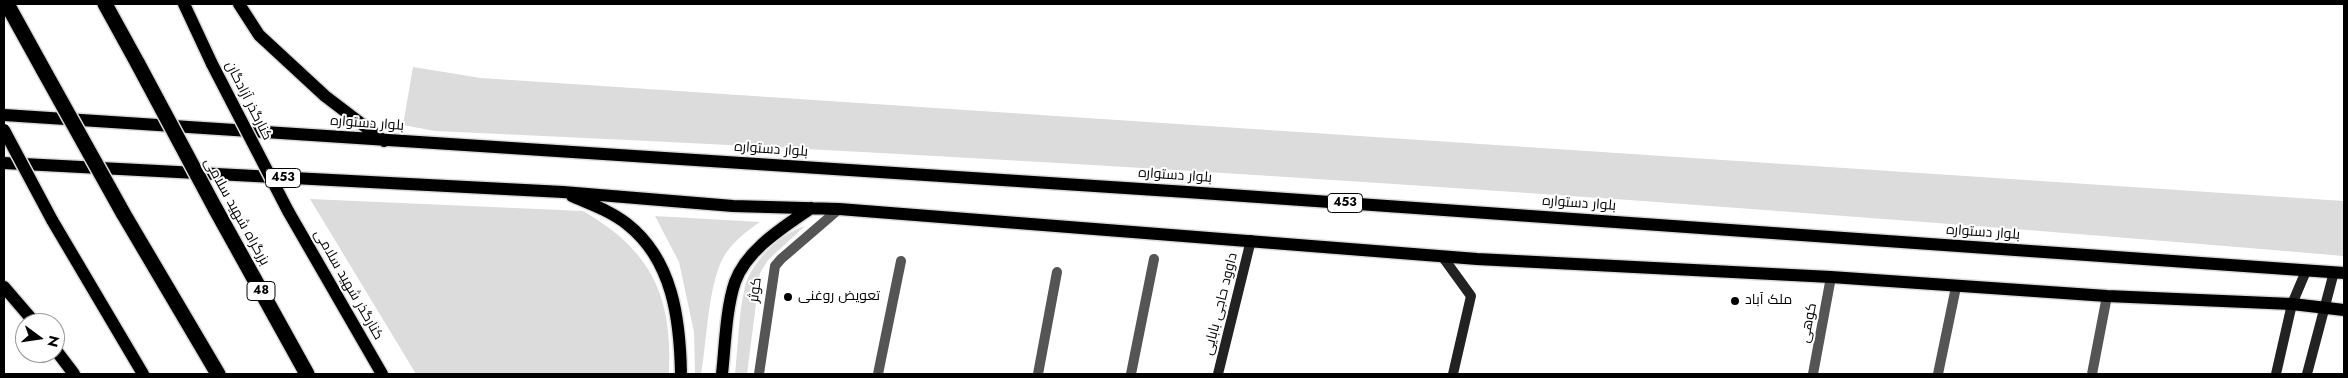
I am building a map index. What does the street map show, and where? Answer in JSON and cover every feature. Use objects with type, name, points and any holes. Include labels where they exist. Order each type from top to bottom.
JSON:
[{"type":"highway","points":[[7,4],[123,213],[218,374]]},
{"type":"highway","name":"بزرگراه شهید سلامی","points":[[108,8],[215,208],[308,374]]},
{"type":"main road","name":"کنارگذر آزادگان","points":[[184,4],[212,64],[288,211]]},
{"type":"main road","points":[[239,4],[258,35],[325,96],[384,141]]},
{"type":"main road","name":"بلوار دستواره","points":[[4,115],[1186,192],[2339,273]]},
{"type":"main road","points":[[4,130],[52,220],[143,374]]},
{"type":"main road","name":"453","points":[[4,162],[562,192],[733,206],[839,209],[1442,256],[1831,277],[2107,296],[2292,304],[2344,310]]},
{"type":"main road","points":[[562,192],[604,210],[626,223],[650,246],[664,271],[673,298],[680,338],[680,374]]},
{"type":"main road","points":[[722,374],[732,297],[739,273],[751,255],[780,230],[811,208]]},
{"type":"main road","name":"کنارگذر شهید سلامی","points":[[288,211],[382,374]]},
{"type":"main road","points":[[4,287],[26,313]]},
{"type":"main road","points":[[65,363],[74,374]]},
{"type":"street","name":"کوثر","points":[[759,374],[775,266],[780,259],[839,209]]},
{"type":"street","name":"داوود حاجی بابایی","points":[[1218,374],[1251,240]]},
{"type":"street","points":[[1442,256],[1471,296],[1453,374]]},
{"type":"street","points":[[1131,374],[1154,259]]},
{"type":"street","points":[[878,374],[901,261]]},
{"type":"street","points":[[2276,374],[2292,304],[2306,270]]},
{"type":"street","points":[[1038,374],[1057,272]]},
{"type":"street","points":[[2307,374],[2325,308],[2339,273]]},
{"type":"street","name":"کوهی","points":[[1813,374],[1831,277]]},
{"type":"street","points":[[1938,374],[1956,287]]},
{"type":"street","points":[[2092,374],[2107,296]]},
{"type":"shaded area","points":[[413,67],[481,78],[2344,201],[2344,256],[1629,200],[1390,184],[913,155],[435,131],[403,125]]},
{"type":"shaded area","points":[[310,199],[583,211],[626,242],[641,259],[653,278],[667,321],[669,374],[416,374]]},
{"type":"shaded area","points":[[655,216],[760,222],[734,244],[720,264],[715,278],[709,311],[701,374],[695,374],[694,332],[679,262]]},
{"type":"shaded area","points":[[805,226],[768,260],[760,273],[747,374],[735,374],[742,304],[746,283],[750,274],[762,256],[778,241],[796,229]]},
{"type":"place","name":"تعویض روغنی","points":[[788,297]]},
{"type":"place","name":"ملک آباد","points":[[1735,301]]}]
